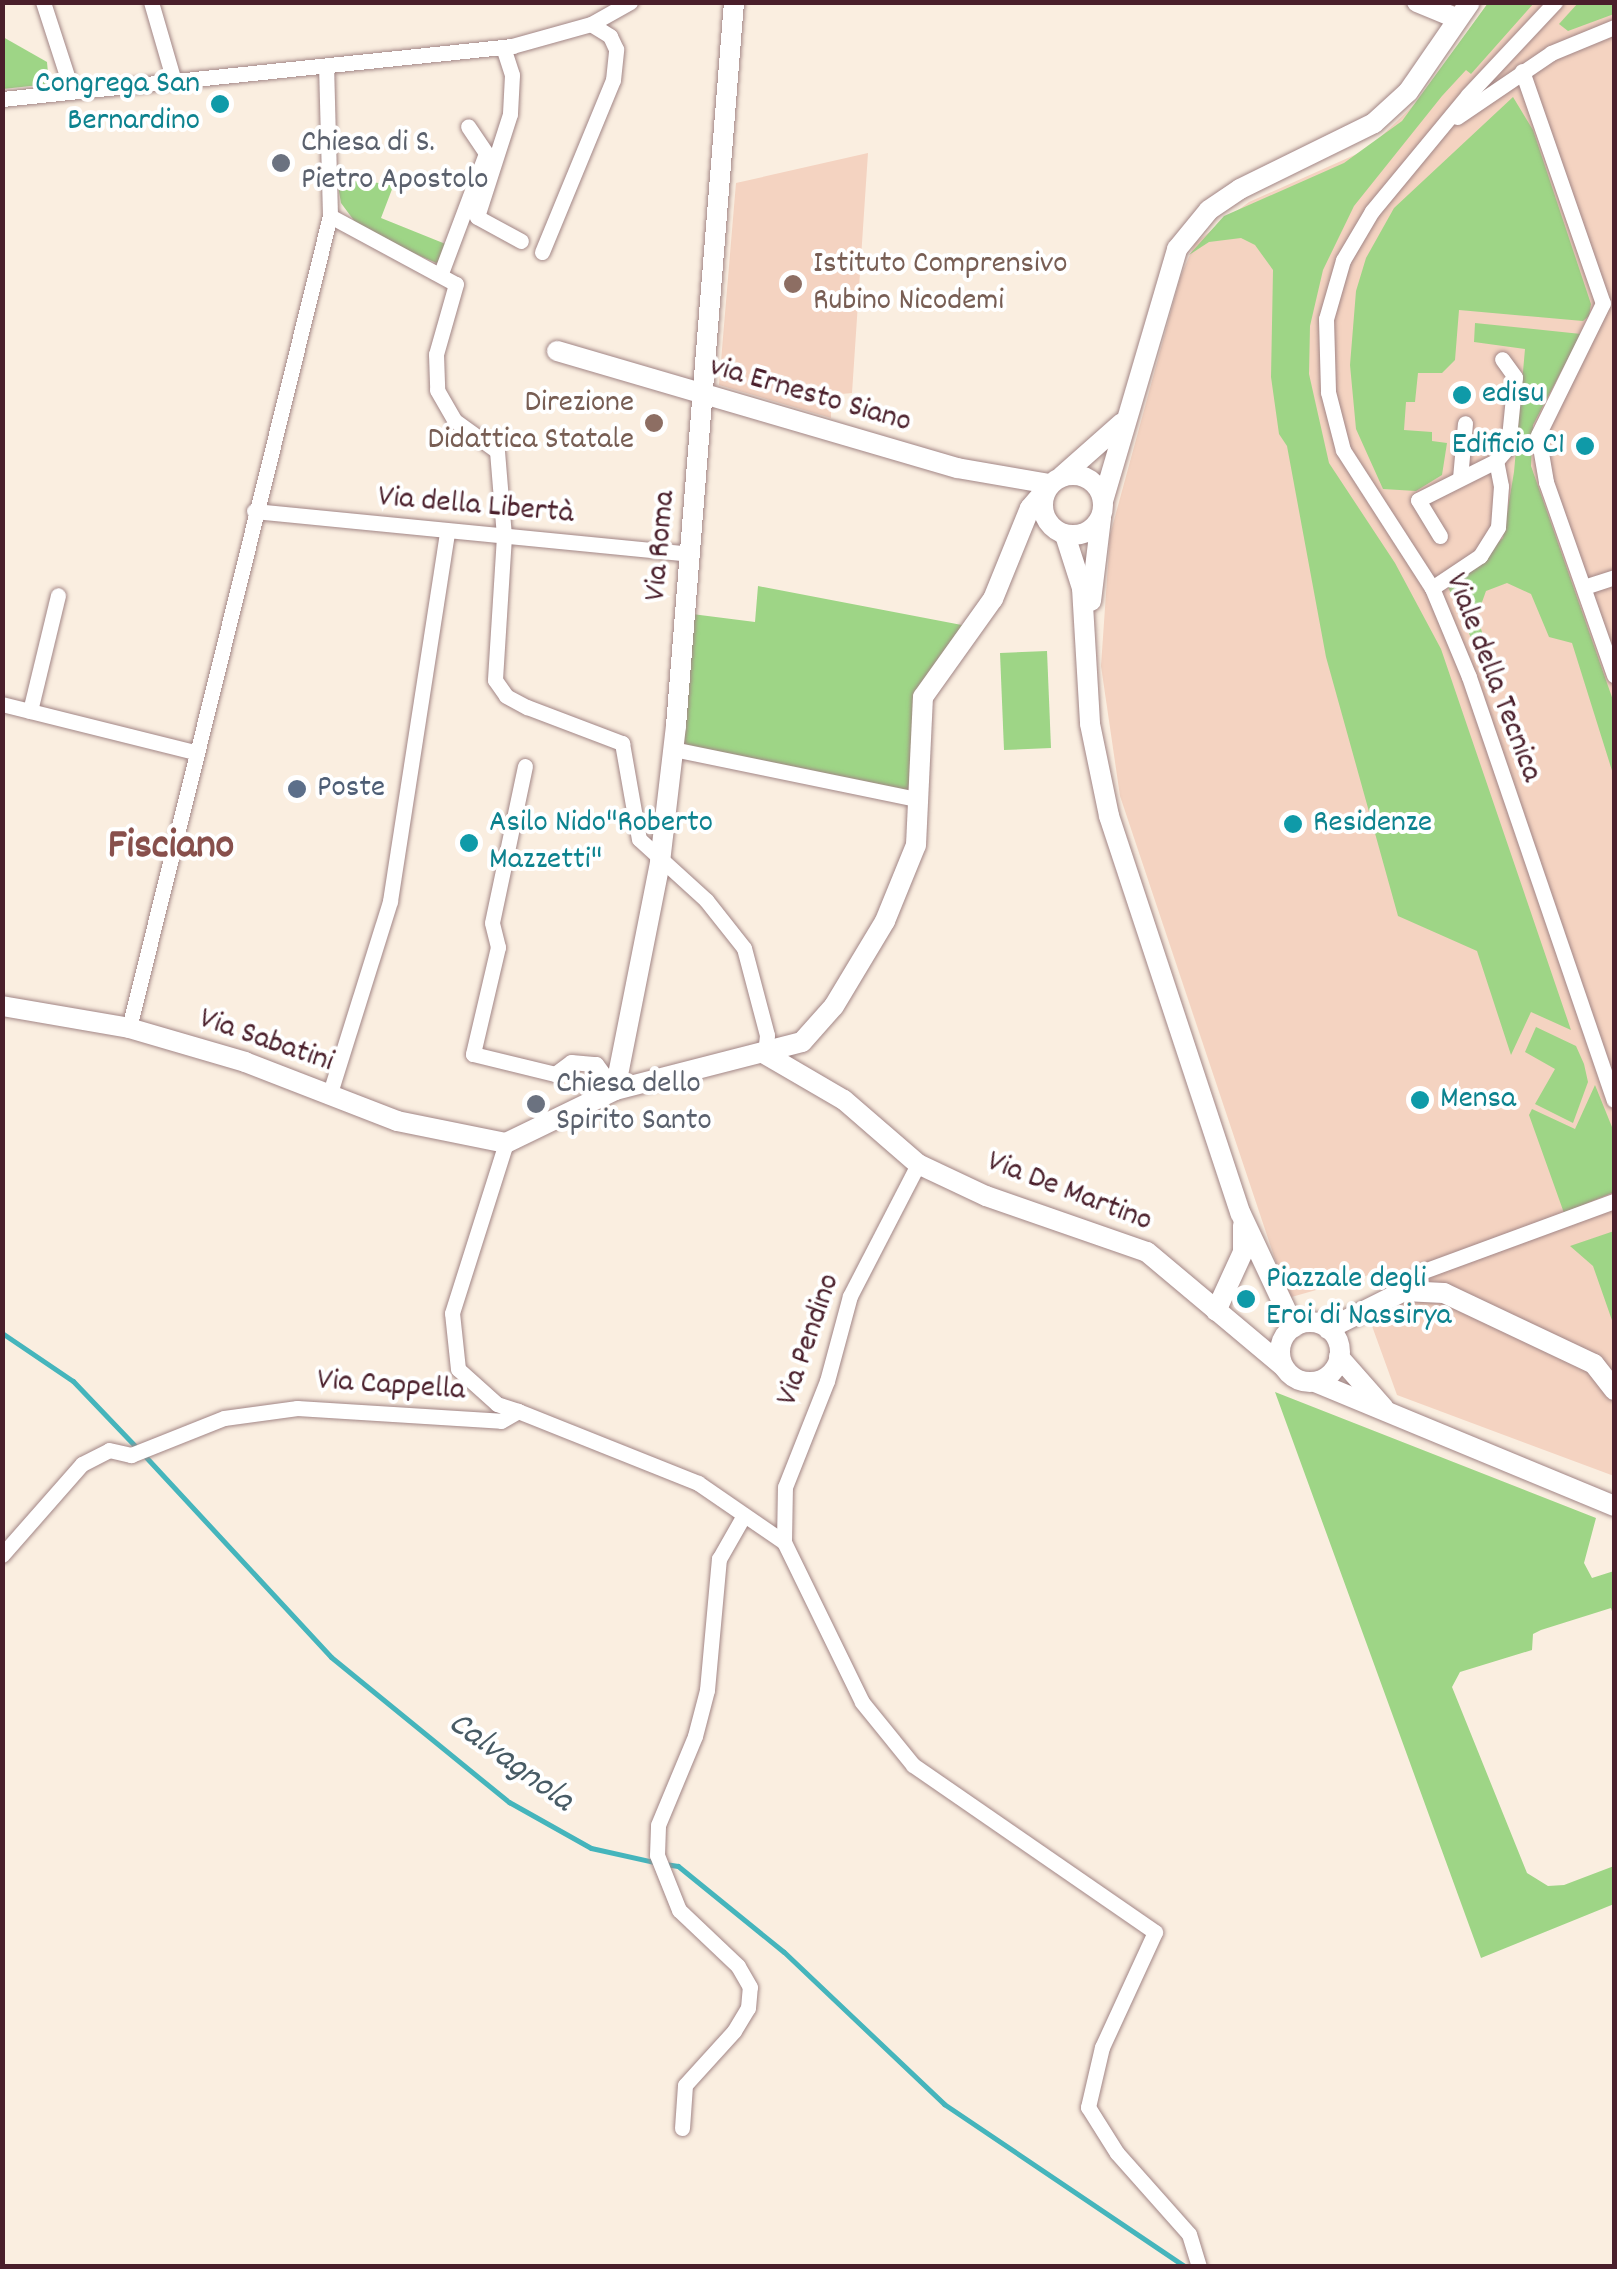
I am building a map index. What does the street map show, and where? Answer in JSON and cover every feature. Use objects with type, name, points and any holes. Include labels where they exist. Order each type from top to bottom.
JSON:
[{"type":"street","points":[[44,2],[72,91]]},
{"type":"street","points":[[151,2],[174,80]]},
{"type":"street","points":[[2,99],[503,48],[591,24],[630,2]]},
{"type":"street","name":"Via Roma","points":[[622,1088],[660,862],[673,749],[705,399],[734,2]]},
{"type":"street","points":[[1084,632],[1102,509],[1124,421],[1178,248],[1209,210],[1374,123],[1408,92],[1464,11],[1417,2]]},
{"type":"street","points":[[1552,6],[1526,44],[1525,69],[1603,303],[1538,435],[1546,482],[1614,673]]},
{"type":"street","name":"Viale della Tecnica","points":[[1552,6],[1372,211],[1343,260],[1326,319],[1328,392],[1344,450],[1432,588],[1614,1100]]},
{"type":"street","points":[[542,252],[613,80],[616,49],[591,24]]},
{"type":"street","points":[[1442,128],[1525,69],[1614,26]]},
{"type":"street","points":[[503,48],[512,75],[510,114],[477,217],[522,241]]},
{"type":"street","points":[[129,1028],[194,752],[330,216],[326,68]]},
{"type":"street","points":[[441,274],[486,153],[468,126]]},
{"type":"street","points":[[330,216],[456,284],[436,354],[438,390],[454,420],[497,451],[504,536],[495,680],[506,696],[527,707],[622,743],[639,839],[706,900],[744,948],[768,1035],[765,1054]]},
{"type":"street","name":"via Ernesto Siano","points":[[557,351],[705,399],[957,468],[1052,484]]},
{"type":"street","points":[[1440,536],[1418,500],[1496,461],[1508,447],[1514,377],[1502,359]]},
{"type":"street","points":[[506,1144],[622,1088],[802,1042],[834,1006],[899,886],[916,845],[923,696],[992,600],[1030,508],[1124,421]]},
{"type":"street","points":[[1460,478],[1465,423]]},
{"type":"street","points":[[1432,588],[1480,556],[1492,538],[1502,500],[1496,461]]},
{"type":"street","points":[[1052,484],[1089,479],[1102,509]]},
{"type":"street","points":[[1052,484],[1044,516],[1062,534],[1082,588],[1090,724],[1109,816],[1241,1214],[1294,1327]]},
{"type":"street","points":[[1012,557],[1030,541],[1091,530],[1102,509]]},
{"type":"street","name":"Via della Libertà","points":[[254,511],[692,554]]},
{"type":"street","points":[[329,1096],[390,901],[447,531]]},
{"type":"street","points":[[1584,587],[1614,576]]},
{"type":"street","points":[[30,711],[58,595]]},
{"type":"street","points":[[2,704],[194,752]]},
{"type":"street","points":[[673,749],[918,799]]},
{"type":"street","points":[[525,766],[492,923],[498,946],[473,1054],[555,1074],[570,1062],[596,1064],[622,1088]]},
{"type":"street","name":"Via Sabatini","points":[[2,1006],[129,1028],[245,1062],[397,1120],[506,1144]]},
{"type":"street","name":"Via De Martino","points":[[765,1054],[844,1100],[918,1164],[986,1196],[1147,1252],[1283,1366]]},
{"type":"street","name":"Via Cappella","points":[[506,1144],[452,1314],[458,1368],[497,1404],[518,1411]]},
{"type":"street","name":"Via Pendino","points":[[784,1542],[785,1487],[827,1380],[850,1296],[918,1164]]},
{"type":"street","points":[[1328,1329],[1404,1292],[1421,1272],[1614,1201]]},
{"type":"street","points":[[1216,1312],[1243,1252],[1241,1214]]},
{"type":"street","points":[[1404,1292],[1444,1293],[1594,1364],[1614,1390]]},
{"type":"street","points":[[1386,1410],[1340,1357],[1328,1329],[1312,1323],[1294,1327],[1280,1349],[1283,1366],[1296,1379],[1315,1382],[1386,1410],[1614,1506]]},
{"type":"street","points":[[1315,1382],[1331,1373],[1340,1357]]},
{"type":"street","name":"Via Cappella","points":[[2,1555],[82,1464],[109,1450],[131,1455],[224,1418],[297,1408],[501,1421],[518,1411]]},
{"type":"street","points":[[518,1411],[668,1469],[784,1542],[862,1702],[913,1766],[1155,1932],[1102,2048],[1088,2108],[1118,2153],[1179,2220],[1199,2266]]},
{"type":"street","points":[[682,2128],[685,2085],[734,2031],[748,2008],[750,1987],[738,1966],[678,1910],[659,1863],[658,1826],[706,1690],[719,1559],[743,1517]]},
{"type":"shaded area","points":[[1488,3],[1614,3],[1614,1476],[1397,1395],[1368,1315],[1386,1300],[1376,1273],[1288,1298],[1120,796],[1101,666],[1110,535],[1180,278],[1195,243],[1249,202],[1368,149],[1418,101]]},
{"type":"shaded area","name":"Istituto Comprensivo Rubino Nicodemi","points":[[868,153],[852,393],[831,395],[831,418],[719,385],[736,183]]},
{"type":"green space","points":[[1488,3],[1534,3],[1471,74],[1466,70],[1442,96],[1354,206],[1323,270],[1310,326],[1309,374],[1329,463],[1395,563],[1441,649],[1571,1030],[1531,1012],[1511,1055],[1477,951],[1398,916],[1326,657],[1287,446],[1279,434],[1271,377],[1273,270],[1255,245],[1241,238],[1209,242],[1189,255],[1224,216],[1344,163],[1402,121]]},
{"type":"green space","points":[[1578,3],[1614,3],[1614,14],[1568,31],[1559,24]]},
{"type":"green space","points":[[3,37],[47,62],[49,84],[3,89]]},
{"type":"green space","points":[[1513,97],[1533,130],[1591,304],[1589,316],[1583,321],[1459,310],[1455,360],[1442,373],[1418,373],[1415,402],[1406,402],[1404,430],[1432,432],[1432,441],[1447,443],[1442,475],[1416,491],[1383,489],[1356,429],[1350,365],[1356,291],[1366,258],[1394,208]]},
{"type":"green space","points":[[337,180],[394,184],[381,218],[453,247],[441,265],[361,230],[341,203]]},
{"type":"green space","points":[[1475,323],[1581,334],[1533,425],[1531,466],[1614,703],[1614,777],[1572,643],[1549,637],[1531,594],[1507,583],[1486,591],[1477,616],[1487,648],[1477,651],[1448,587],[1503,538],[1514,472],[1525,349],[1474,342]]},
{"type":"green space","points":[[758,586],[967,626],[922,686],[915,803],[679,757],[692,614],[755,622]]},
{"type":"green space","points":[[1047,651],[1051,748],[1004,750],[1000,653]]},
{"type":"green space","points":[[1536,1027],[1576,1046],[1584,1064],[1588,1082],[1573,1123],[1535,1104],[1555,1069],[1525,1052]]},
{"type":"green space","points":[[1595,1085],[1614,1132],[1614,1192],[1564,1213],[1529,1115],[1532,1109],[1575,1129]]},
{"type":"green space","points":[[1614,1231],[1614,1326],[1593,1266],[1570,1246]]},
{"type":"green space","points":[[1275,1392],[1596,1518],[1584,1563],[1592,1578],[1614,1571],[1614,1618],[1611,1608],[1541,1630],[1533,1634],[1532,1650],[1460,1672],[1452,1687],[1527,1873],[1548,1886],[1564,1885],[1614,1866],[1614,1904],[1481,1958]]},
{"type":"waterway","name":"Calvagnola","points":[[2,1333],[73,1381],[136,1447]]},
{"type":"waterway","name":"Calvagnola","points":[[144,1455],[331,1657],[509,1802],[591,1848],[654,1862]]},
{"type":"waterway","name":"Calvagnola","points":[[665,1864],[678,1866],[784,1952],[944,2104],[1184,2266]]},
{"type":"place","name":"Congrega San Bernardino","points":[[220,104]]},
{"type":"place","name":"Chiesa di S. Pietro Apostolo","points":[[281,163]]},
{"type":"place","name":"Istituto Comprensivo Rubino Nicodemi","points":[[793,284]]},
{"type":"place","name":"edisu","points":[[1462,395]]},
{"type":"place","name":"Direzione Didattica Statale","points":[[654,423]]},
{"type":"place","name":"Edificio C1","points":[[1585,446]]},
{"type":"place","name":"Poste","points":[[297,789]]},
{"type":"place","name":"Residenze","points":[[1293,824]]},
{"type":"place","name":"Asilo Nido\"Roberto Mazzetti\"","points":[[469,843]]},
{"type":"place","name":"Mensa","points":[[1420,1100]]},
{"type":"place","name":"Chiesa dello Spirito Santo","points":[[536,1104]]},
{"type":"place","name":"Piazzale degli Eroi di Nassirya","points":[[1246,1299]]},
{"type":"district","name":"Fisciano","points":[[171,848]]}]
